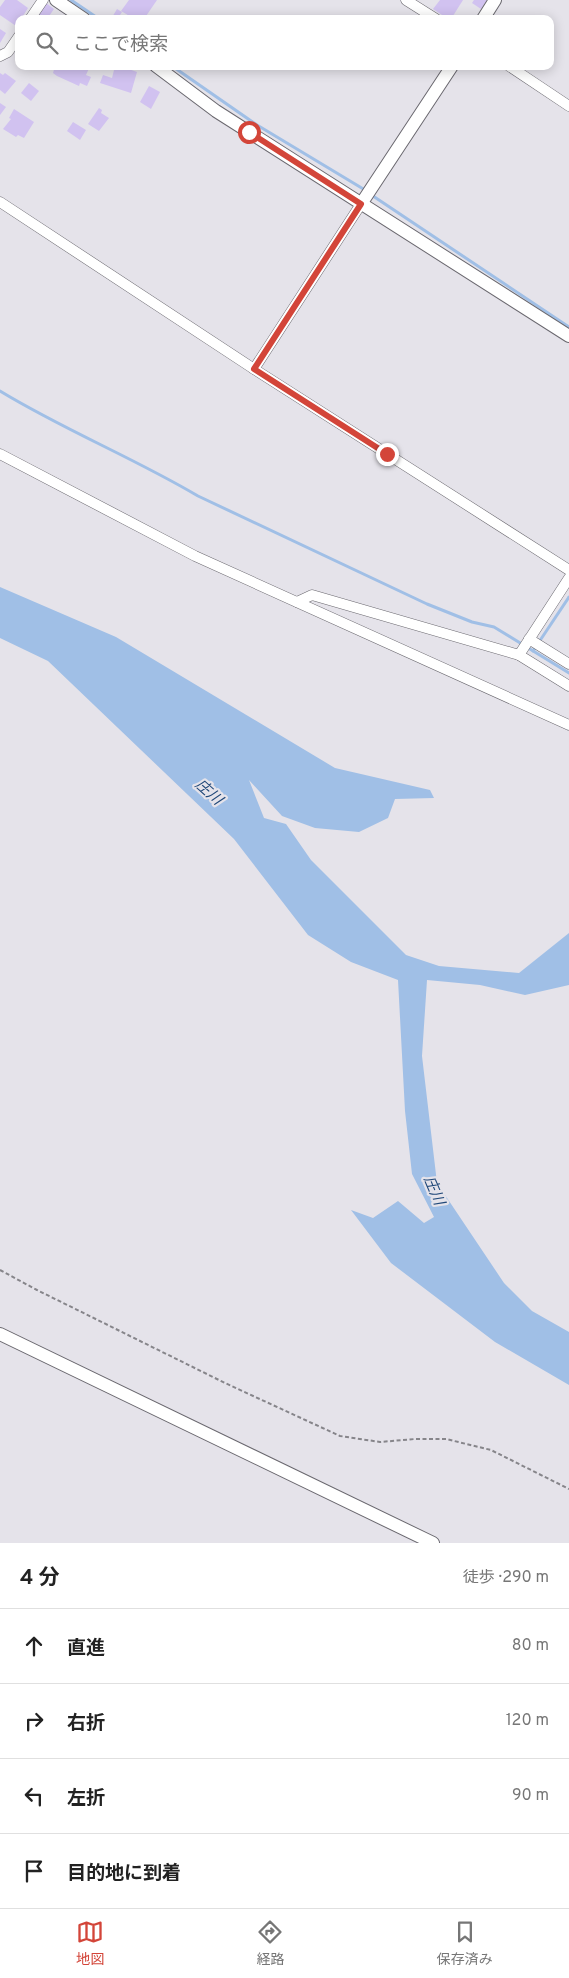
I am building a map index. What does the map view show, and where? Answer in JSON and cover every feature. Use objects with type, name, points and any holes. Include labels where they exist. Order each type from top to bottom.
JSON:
[{"type":"street","points":[[33,15],[43,0]]},
{"type":"street","points":[[56,0],[78,15]]},
{"type":"street","points":[[406,0],[430,15]]},
{"type":"street","points":[[486,15],[495,0]]},
{"type":"street","points":[[0,56],[8,52],[15,42]]},
{"type":"street","points":[[161,70],[216,111],[569,336]]},
{"type":"street","points":[[254,369],[449,70]]},
{"type":"street","points":[[515,70],[569,106]]},
{"type":"street","points":[[0,202],[254,369],[569,570]]},
{"type":"street","points":[[0,454],[195,556],[569,725]]},
{"type":"street","points":[[519,655],[569,578]]},
{"type":"street","points":[[297,602],[312,595],[519,655],[569,686]]},
{"type":"street","points":[[529,639],[569,664]]},
{"type":"street","points":[[0,1334],[433,1543]]},
{"type":"path","points":[[0,1270],[225,1383],[340,1436],[380,1442],[446,1439],[491,1450],[569,1489]]},
{"type":"water","name":"庄川","points":[[0,587],[116,637],[335,768],[430,790],[434,798],[395,799],[388,818],[359,832],[315,828],[282,816],[249,780],[264,818],[286,824],[311,860],[406,955],[439,966],[519,973],[569,933],[569,985],[525,995],[480,985],[427,980],[422,1056],[437,1183],[504,1283],[532,1311],[569,1332],[569,1385],[495,1342],[391,1263],[351,1210],[373,1218],[398,1201],[424,1223],[434,1217],[412,1174],[405,1111],[398,980],[351,962],[308,935],[234,839],[48,661],[0,638]]},
{"type":"building","points":[[5,0],[17,0],[28,8],[24,15],[15,15],[15,25],[0,15],[0,7]]},
{"type":"building","points":[[129,0],[157,0],[147,15],[128,15],[121,11]]},
{"type":"building","points":[[440,0],[463,0],[454,15],[442,15],[433,9]]},
{"type":"building","points":[[474,0],[487,0],[481,9],[472,3]]},
{"type":"building","points":[[46,3],[54,9],[50,15],[38,14]]},
{"type":"building","points":[[117,9],[122,12],[120,15],[113,15]]},
{"type":"building","points":[[0,29],[6,33],[0,43]]},
{"type":"building","points":[[54,70],[88,70],[86,75],[91,77],[87,86],[80,83],[79,86],[53,73]]},
{"type":"building","points":[[114,70],[131,70],[137,72],[131,93],[100,83],[103,75],[112,78]]},
{"type":"building","points":[[0,73],[3,75],[5,73],[16,81],[5,94],[0,90]]},
{"type":"building","points":[[29,83],[39,91],[31,101],[21,93]]},
{"type":"building","points":[[149,86],[160,92],[151,109],[140,102]]},
{"type":"building","points":[[0,103],[6,107],[0,115]]},
{"type":"building","points":[[99,108],[102,110],[101,113],[109,118],[99,131],[88,124]]},
{"type":"building","points":[[14,109],[34,122],[24,138],[18,135],[16,137],[3,129],[11,119],[9,118]]},
{"type":"building","points":[[73,122],[86,130],[80,140],[67,131]]},
{"type":"waterway","points":[[71,0],[93,15]]},
{"type":"waterway","points":[[178,70],[257,125],[365,190]]},
{"type":"waterway","points":[[370,194],[569,327]]},
{"type":"waterway","points":[[0,391],[49,419],[198,496],[427,604],[472,622],[494,627],[569,673]]},
{"type":"waterway","points":[[533,651],[569,597]]},
{"type":"route","points":[[249,132],[361,204],[254,369],[387,454]]}]
